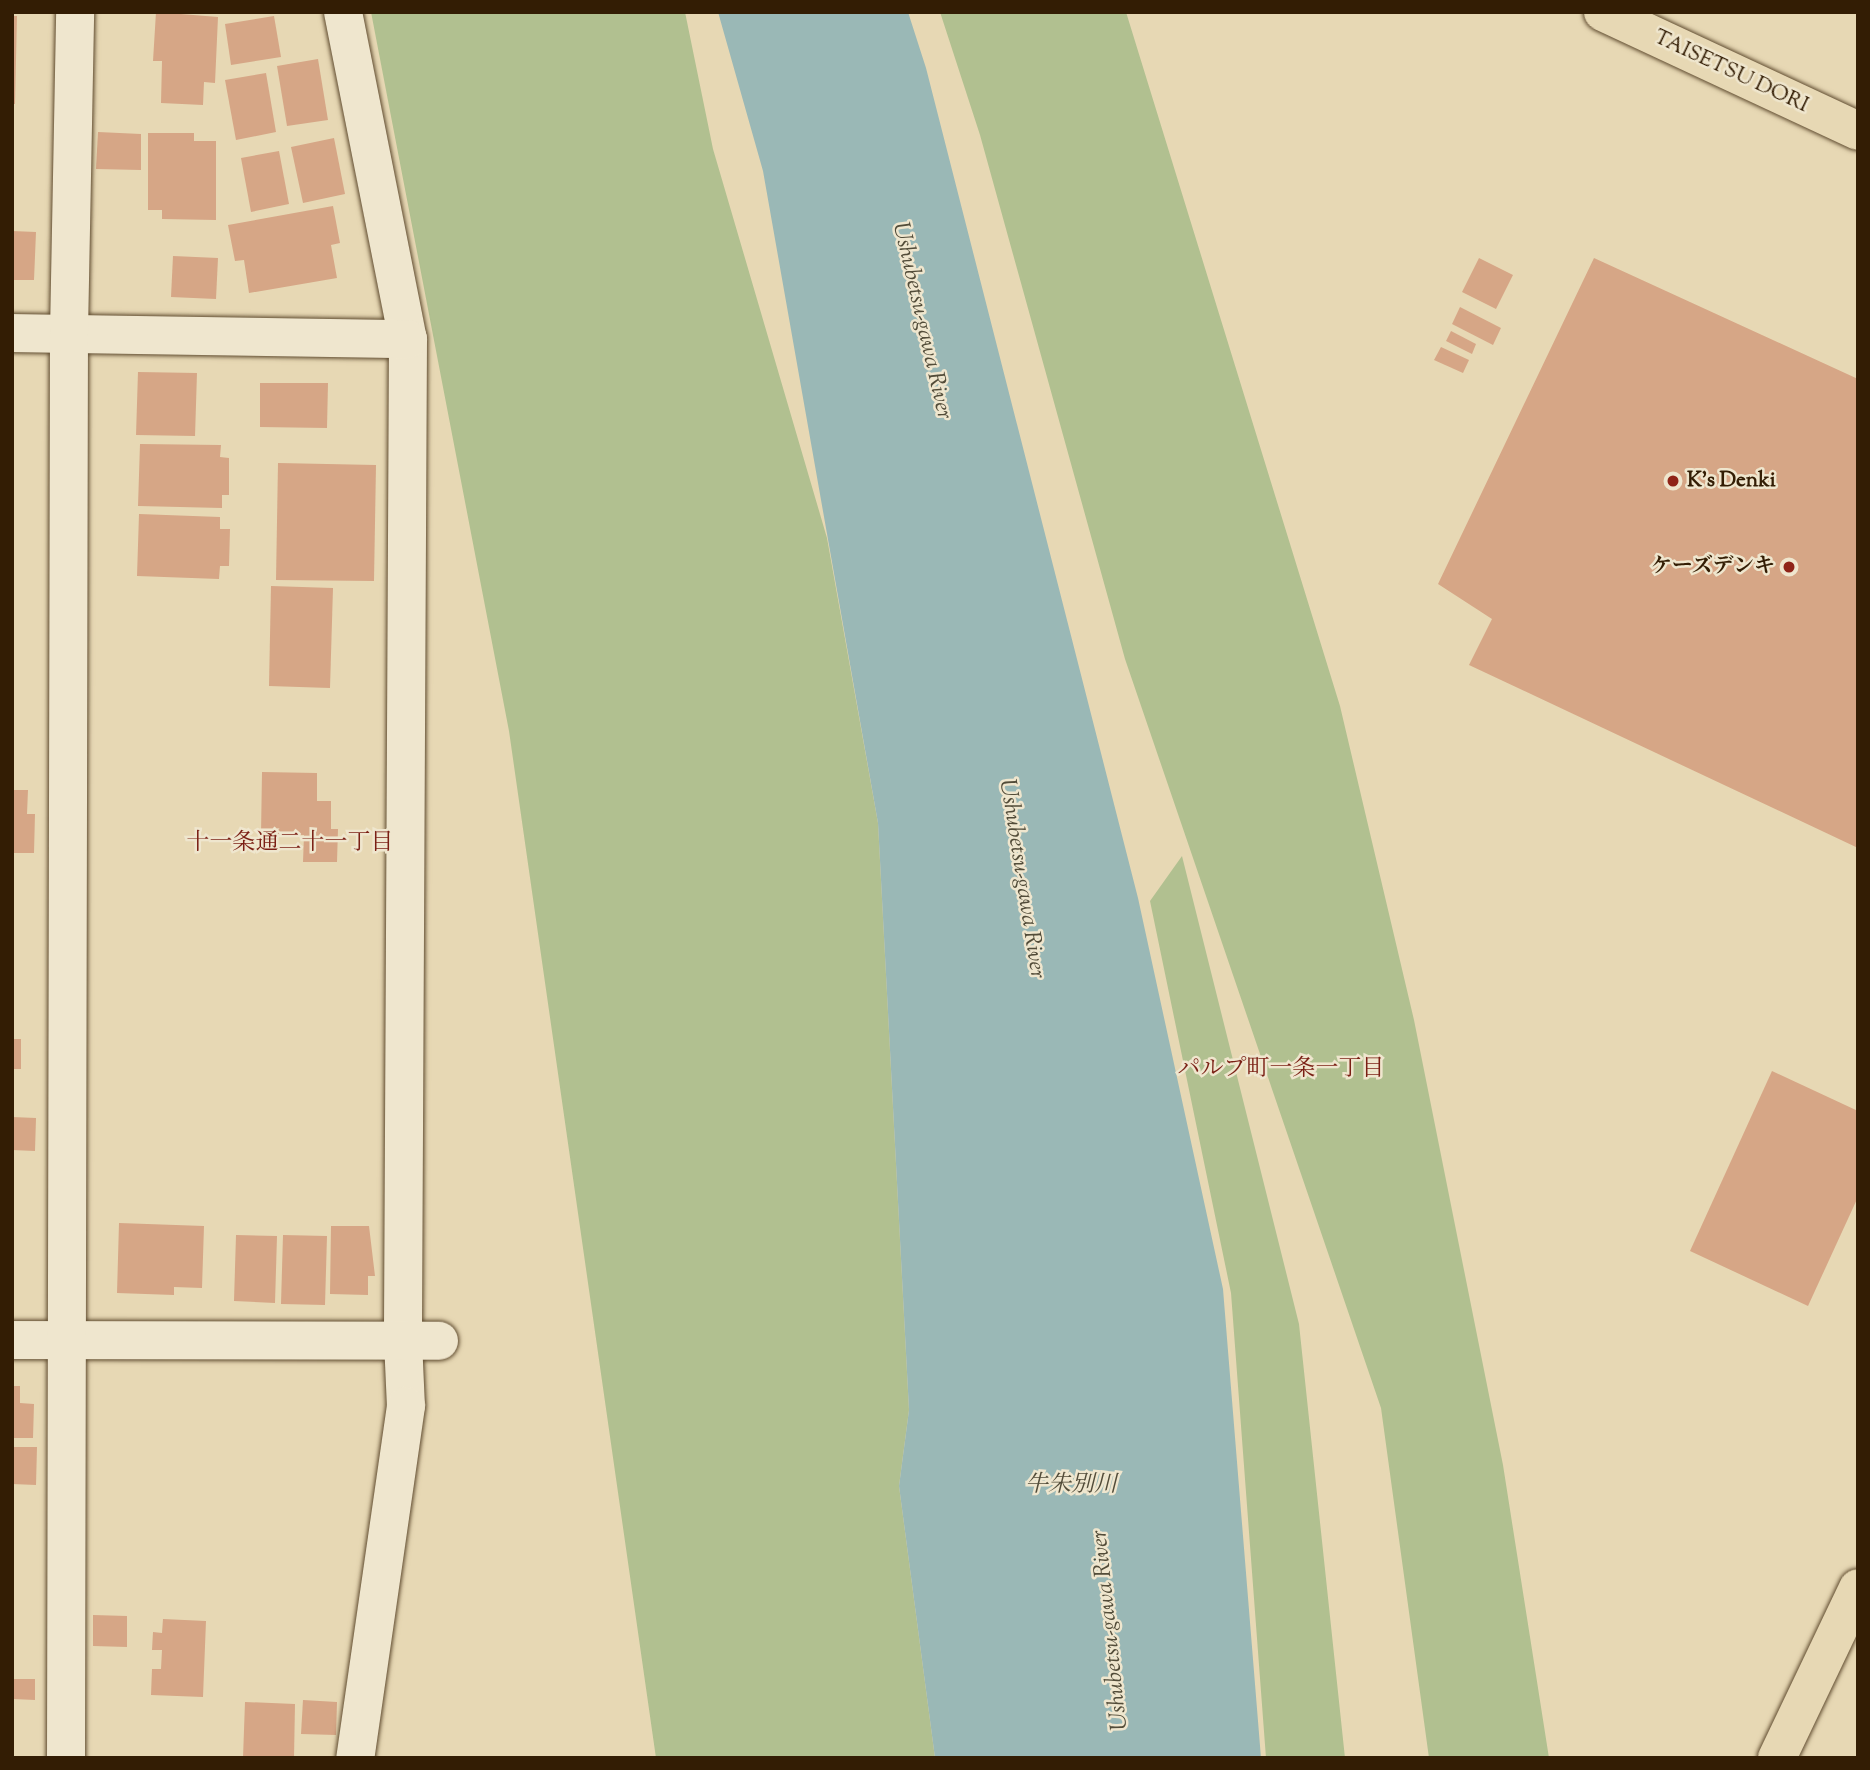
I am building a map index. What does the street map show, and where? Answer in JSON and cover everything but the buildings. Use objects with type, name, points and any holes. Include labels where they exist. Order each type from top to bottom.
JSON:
[{"type":"main road","name":"TAISETSU DORI","points":[[1603,12],[1858,131]]},
{"type":"main road","points":[[1777,1758],[1858,1588]]},
{"type":"street","points":[[66,1758],[69,1340],[69,333],[75,12]]},
{"type":"street","points":[[343,12],[408,339],[421,1341],[406,1406],[355,1758]]},
{"type":"street","points":[[12,333],[408,339]]},
{"type":"street","points":[[12,1340],[421,1341]]},
{"type":"green space","points":[[371,12],[685,12],[713,149],[827,538],[878,823],[909,1410],[899,1486],[935,1758],[656,1758],[509,731]]},
{"type":"green space","points":[[940,12],[1126,12],[1340,706],[1414,1020],[1503,1465],[1549,1758],[1429,1758],[1381,1408],[1125,659],[980,135]]},
{"type":"green space","points":[[1182,856],[1299,1324],[1345,1758],[1266,1758],[1231,1293],[1150,901]]},
{"type":"water","name":"牛朱別川","points":[[718,12],[908,12],[926,68],[1138,898],[1223,1289],[1261,1758],[935,1758],[899,1486],[909,1410],[878,823],[763,171]]},
{"type":"place","name":"K's Denki","points":[[1673,481]]},
{"type":"place","name":"ケーズデンキ","points":[[1789,567]]},
{"type":"district","name":"十一条通二十一丁目","points":[[290,844]]},
{"type":"district","name":"パルプ町一条一丁目","points":[[1281,1070]]},
{"type":"water label","name":"Ushubetsu-gawa River","points":[[921,321]]},
{"type":"water label","name":"Ushubetsu-gawa River","points":[[1021,879]]},
{"type":"water label","name":"Ushubetsu-gawa River","points":[[1111,1630]]}]
